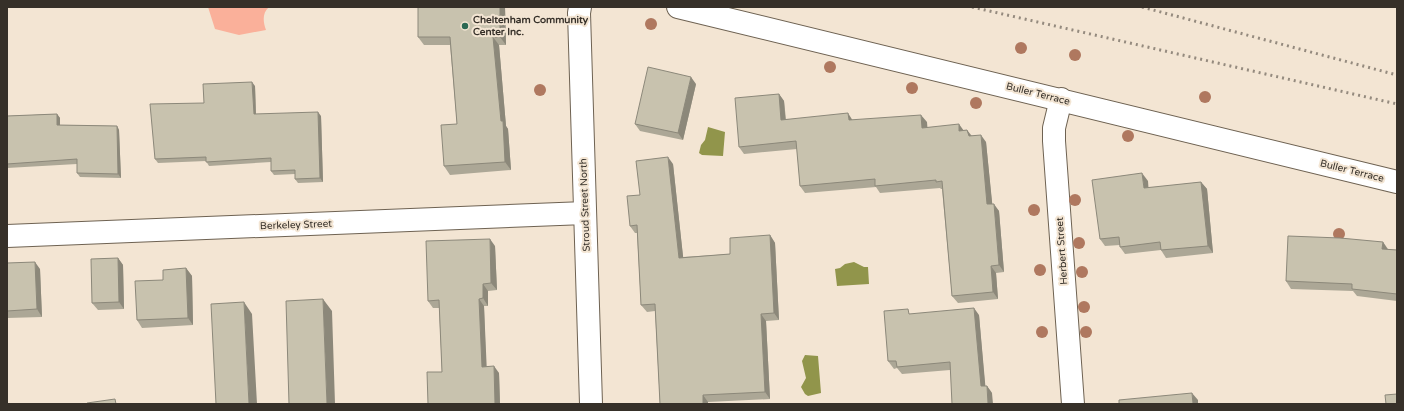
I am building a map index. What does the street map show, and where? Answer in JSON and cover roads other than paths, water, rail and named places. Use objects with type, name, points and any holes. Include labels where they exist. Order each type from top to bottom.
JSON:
[{"type":"street","name":"Stroud Street North","points":[[580,7],[591,404]]},
{"type":"street","name":"Buller Terrace","points":[[678,7],[1397,182]]},
{"type":"street","name":"Herbert Street","points":[[1061,100],[1054,128],[1054,141],[1073,404]]},
{"type":"street","name":"Berkeley Street","points":[[7,236],[585,213]]},
{"type":"railway","points":[[972,7],[1397,104]]},
{"type":"railway","points":[[1142,7],[1397,75]]},
{"type":"place","name":"Cheltenham Community Center Inc.","points":[[465,26]]}]
